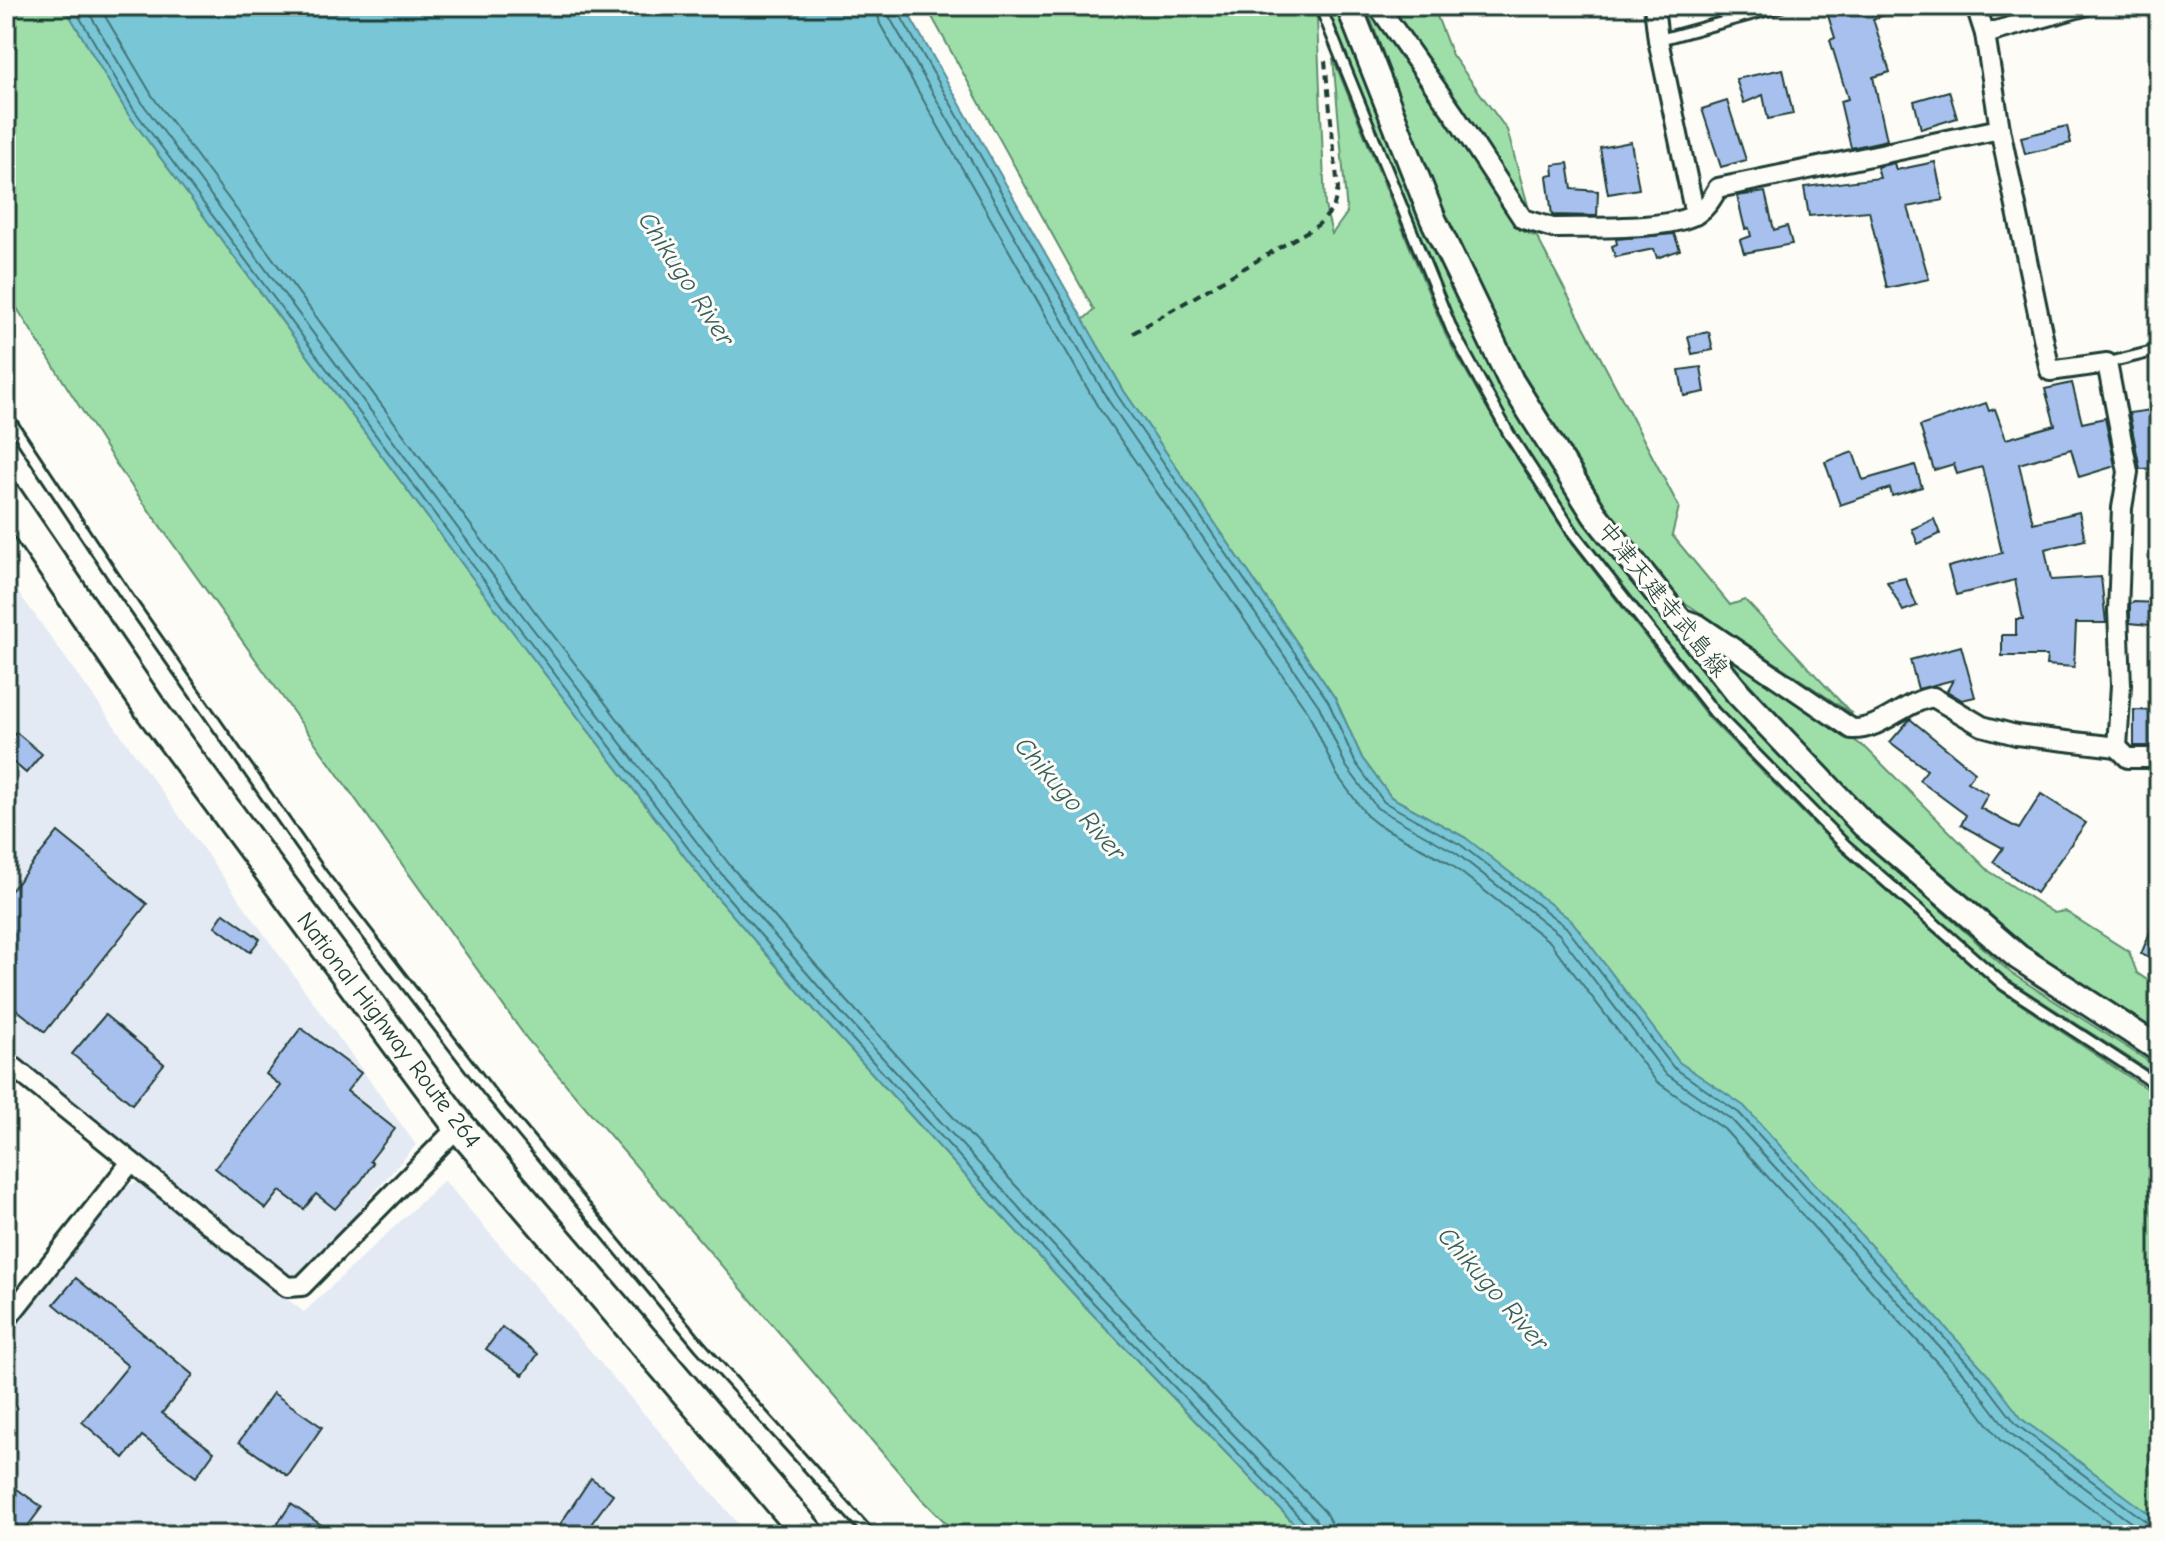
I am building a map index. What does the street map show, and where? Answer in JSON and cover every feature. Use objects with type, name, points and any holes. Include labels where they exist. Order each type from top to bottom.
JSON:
[{"type":"highway","name":"National Highway Route 264","points":[[6,497],[152,711],[459,1126],[809,1535]]},
{"type":"main road","name":"中津天建寺武島線","points":[[1349,6],[1433,219],[1511,381],[1595,515],[1738,693],[1864,825],[2018,957],[2159,1049]]},
{"type":"street","points":[[1378,6],[1523,219],[1553,228],[1664,224],[1695,215],[1708,205],[1718,188],[2000,129]]},
{"type":"street","points":[[1654,6],[1658,40],[1695,215]]},
{"type":"street","points":[[1976,6],[1985,34],[2000,129],[2050,371],[2107,363],[2128,472],[2122,508],[2118,611],[2121,685],[2117,747]]},
{"type":"street","points":[[1985,34],[2084,6]]},
{"type":"street","points":[[1674,616],[1698,624],[1852,729],[1867,730],[1917,700],[1933,697],[1982,726],[2016,735],[2117,747],[2128,758],[2159,758]]},
{"type":"street","points":[[6,1061],[287,1287],[302,1286],[459,1126]]},
{"type":"street","points":[[6,1320],[131,1162]]},
{"type":"lane","points":[[1320,6],[1452,330],[1509,434],[1584,546],[1714,712],[1846,846],[2004,985],[2159,1086]]},
{"type":"lane","points":[[1658,40],[1782,6]]},
{"type":"lane","points":[[2107,363],[2159,350]]},
{"type":"lane","points":[[6,415],[125,594],[322,875],[490,1093],[700,1346],[870,1535]]},
{"type":"path","points":[[1133,333],[1318,225],[1333,209],[1338,189],[1325,64],[1328,30]]},
{"type":"shaded area","points":[[6,575],[416,1145],[300,1277],[290,1276],[6,1045]]},
{"type":"shaded area","points":[[444,1180],[748,1535],[6,1535],[6,1339],[126,1186],[137,1182],[304,1312]]},
{"type":"green space","points":[[6,6],[64,6],[128,114],[509,627],[705,883],[817,1013],[1079,1300],[1305,1535],[958,1535],[922,1499],[527,1039],[118,467],[6,291]]},
{"type":"green space","points":[[926,6],[1312,6],[1317,19],[1325,206],[1332,234],[1347,213],[1333,58],[1446,336],[1503,436],[1569,539],[1708,717],[1840,850],[2002,992],[2159,1097],[2159,1534],[2002,1435],[1630,1060],[1466,838],[1391,797],[1362,758],[1335,698],[1124,391],[1083,320],[1094,310]]},
{"type":"green space","points":[[1324,6],[1335,6],[1413,205],[1490,367],[1585,520],[1663,623],[1737,710],[1859,837],[2011,973],[2159,1068],[2159,1077],[2006,978],[1850,842],[1718,707],[1577,528],[1512,428],[1455,324]]},
{"type":"green space","points":[[1366,6],[1371,6],[1520,230],[1537,237],[1679,507],[1672,535],[1730,605],[1745,600],[1852,714],[1675,596],[1595,493],[1515,361],[1438,203]]},
{"type":"green space","points":[[1387,6],[1433,6],[1452,55],[1507,130],[1529,209]]},
{"type":"green space","points":[[1708,639],[1867,749],[1989,871],[2054,913],[2065,911],[2129,952],[2137,973],[2159,988],[2159,1035],[2017,941],[1872,816]]},
{"type":"water","name":"Chikugo River","points":[[64,6],[904,6],[1124,391],[1335,698],[1362,758],[1391,797],[1466,838],[1572,921],[1679,1062],[1744,1106],[1987,1373],[2022,1419],[2159,1521],[2159,1535],[1305,1535],[1079,1300],[817,1013],[705,883],[509,627],[128,114]]},
{"type":"building","points":[[1834,6],[1901,6],[1902,9],[1873,19],[1890,72],[1873,77],[1887,140],[1851,148],[1840,101],[1848,99],[1830,40],[1835,38],[1826,9]]},
{"type":"building","points":[[1783,69],[1793,114],[1768,119],[1763,95],[1744,103],[1736,79]]},
{"type":"building","points":[[1949,91],[1957,118],[1921,129],[1914,101]]},
{"type":"building","points":[[1727,101],[1746,160],[1721,167],[1702,109]]},
{"type":"building","points":[[2067,126],[2071,143],[2025,154],[2021,137]]},
{"type":"building","points":[[1631,142],[1639,189],[1608,194],[1600,148]]},
{"type":"building","points":[[1935,162],[1943,200],[1908,207],[1929,279],[1887,288],[1869,211],[1809,216],[1804,187],[1880,178],[1877,167],[1894,163],[1896,170]]},
{"type":"building","points":[[1568,163],[1572,189],[1598,191],[1597,216],[1552,215],[1547,176],[1554,175],[1553,165]]},
{"type":"building","points":[[1765,192],[1774,230],[1787,226],[1792,244],[1744,253],[1740,240],[1751,236],[1749,228],[1745,229],[1737,196]]},
{"type":"building","points":[[1674,234],[1680,250],[1657,258],[1654,249],[1615,257],[1612,246],[1617,244],[1616,239]]},
{"type":"building","points":[[1709,332],[1713,350],[1692,354],[1688,336]]},
{"type":"building","points":[[1701,367],[1705,392],[1684,396],[1679,370]]},
{"type":"building","points":[[2072,383],[2082,423],[2105,418],[2115,466],[2079,477],[2071,449],[2019,464],[2033,523],[2079,512],[2085,540],[2045,549],[2051,580],[2101,577],[2106,623],[2076,623],[2074,667],[2046,665],[2047,656],[2002,656],[2002,635],[2016,635],[2016,619],[2023,619],[2015,580],[1956,595],[1948,567],[2002,553],[1982,467],[1957,474],[1954,464],[1934,470],[1920,426],[1986,403],[1989,411],[1995,409],[2006,439],[2055,425],[2045,389]]},
{"type":"building","points":[[2159,409],[2159,468],[2140,469],[2129,413]]},
{"type":"building","points":[[1853,452],[1863,480],[1915,465],[1922,487],[1892,496],[1890,488],[1840,505],[1825,462]]},
{"type":"building","points":[[1934,519],[1940,534],[1918,544],[1912,529]]},
{"type":"building","points":[[1905,578],[1917,606],[1903,611],[1887,582]]},
{"type":"building","points":[[2159,603],[2159,626],[2130,623],[2130,604]]},
{"type":"building","points":[[1961,646],[1975,697],[1962,700],[1947,691],[1953,680],[1918,689],[1910,660]]},
{"type":"building","points":[[2134,710],[2159,711],[2159,746],[2134,746]]},
{"type":"building","points":[[1910,719],[1975,772],[1967,782],[1988,794],[1980,808],[2019,829],[2041,794],[2086,823],[2036,893],[1993,862],[2003,848],[1961,825],[1966,815],[1919,780],[1927,770],[1890,742]]},
{"type":"building","points":[[16,732],[42,754],[26,773],[6,756],[6,744]]},
{"type":"building","points":[[58,832],[147,904],[45,1032],[6,1001],[6,897]]},
{"type":"building","points":[[2159,911],[2159,963],[2141,954]]},
{"type":"building","points":[[224,913],[260,939],[250,952],[215,926]]},
{"type":"building","points":[[105,1015],[164,1064],[132,1104],[72,1054]]},
{"type":"building","points":[[301,1028],[361,1073],[347,1091],[395,1129],[370,1161],[373,1163],[361,1181],[335,1209],[316,1194],[304,1209],[280,1191],[266,1209],[215,1168],[281,1086],[266,1074]]},
{"type":"building","points":[[76,1278],[193,1375],[162,1413],[214,1452],[196,1477],[142,1436],[124,1458],[82,1422],[128,1366],[54,1304]]},
{"type":"building","points":[[502,1327],[538,1354],[523,1375],[486,1349]]},
{"type":"building","points":[[273,1393],[322,1427],[288,1476],[239,1442]]},
{"type":"building","points":[[591,1478],[613,1494],[583,1535],[553,1535]]},
{"type":"building","points":[[6,1481],[42,1507],[24,1531],[6,1518]]},
{"type":"building","points":[[291,1504],[336,1535],[270,1535]]}]
